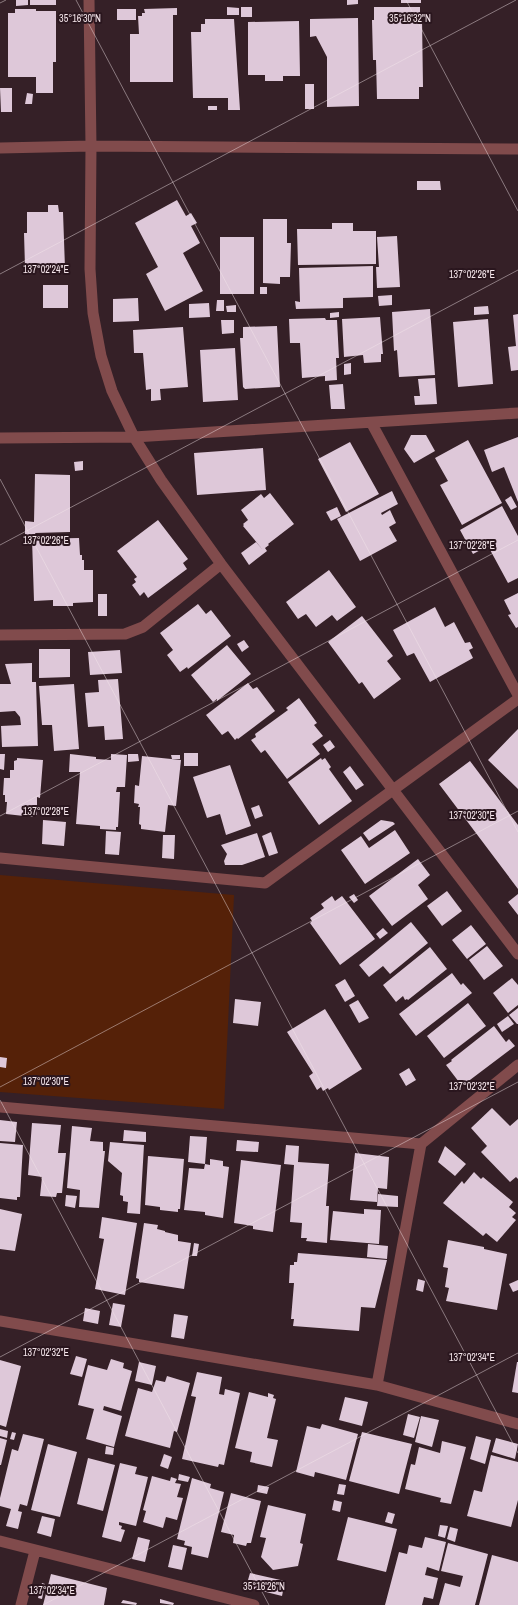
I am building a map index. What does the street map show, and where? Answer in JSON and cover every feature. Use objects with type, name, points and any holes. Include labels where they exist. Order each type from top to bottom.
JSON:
[{"type":"street","points":[[89,0],[91,146],[90,269],[93,313],[101,356],[122,414],[134,437],[161,480],[221,564],[518,954]]},
{"type":"street","points":[[0,148],[91,146],[518,149]]},
{"type":"street","points":[[0,438],[134,437],[372,424],[518,413]]},
{"type":"street","points":[[372,424],[518,695]]},
{"type":"street","points":[[0,635],[125,634],[143,627],[221,564]]},
{"type":"street","points":[[0,858],[265,883],[518,699]]},
{"type":"street","points":[[377,1385],[421,1144],[518,1065]]},
{"type":"street","points":[[0,1107],[421,1144]]},
{"type":"street","points":[[0,1321],[377,1385],[518,1424]]},
{"type":"street","points":[[0,1541],[254,1605]]},
{"type":"street","points":[[21,1605],[35,1551]]},
{"type":"shaded area","points":[[0,875],[234,895],[224,1109],[0,1092]]},
{"type":"building","points":[[16,0],[28,0],[28,5],[16,6]]},
{"type":"building","points":[[30,0],[56,0],[56,5],[30,5]]},
{"type":"building","points":[[347,0],[358,0],[358,4],[347,5]]},
{"type":"building","points":[[401,0],[421,0],[421,3],[401,3]]},
{"type":"building","points":[[227,7],[239,8],[239,15],[227,15]]},
{"type":"building","points":[[241,7],[252,7],[252,17],[241,17]]},
{"type":"building","points":[[374,7],[420,7],[420,18],[422,19],[423,87],[419,87],[419,99],[377,99],[376,60],[373,60],[372,20],[374,20]]},
{"type":"building","points":[[177,8],[177,15],[173,15],[173,82],[130,82],[130,34],[139,34],[138,16],[142,16],[142,13],[145,13],[144,9]]},
{"type":"building","points":[[15,9],[56,11],[56,62],[53,62],[53,93],[36,93],[36,77],[8,77],[8,13],[15,13]]},
{"type":"building","points":[[117,9],[136,9],[136,20],[117,20]]},
{"type":"building","points":[[358,18],[359,106],[327,107],[327,57],[316,36],[310,37],[310,19]]},
{"type":"building","points":[[205,19],[234,19],[240,110],[228,110],[228,98],[193,98],[191,32],[201,32],[201,24],[205,24]]},
{"type":"building","points":[[299,21],[300,76],[283,76],[283,81],[265,81],[265,75],[248,75],[248,22]]},
{"type":"building","points":[[305,84],[314,84],[314,109],[305,109]]},
{"type":"building","points":[[0,88],[12,88],[12,112],[1,112]]},
{"type":"building","points":[[27,93],[33,94],[32,104],[25,104]]},
{"type":"building","points":[[208,106],[217,106],[217,110],[208,110]]},
{"type":"building","points":[[417,181],[440,181],[441,190],[417,190]]},
{"type":"building","points":[[177,200],[186,216],[191,213],[197,223],[191,226],[200,243],[183,253],[203,291],[165,311],[146,274],[158,267],[135,223]]},
{"type":"building","points":[[48,205],[58,205],[59,212],[63,212],[65,268],[25,267],[24,233],[27,233],[27,212],[48,212]]},
{"type":"building","points":[[263,219],[287,219],[287,243],[291,243],[290,277],[280,277],[280,284],[263,283]]},
{"type":"building","points":[[332,223],[353,223],[353,231],[376,231],[376,264],[298,265],[297,229],[332,229]]},
{"type":"building","points":[[397,236],[400,287],[377,288],[376,267],[379,267],[377,237]]},
{"type":"building","points":[[220,237],[254,237],[254,294],[220,294]]},
{"type":"building","points":[[373,266],[373,297],[343,298],[343,308],[296,309],[295,301],[300,302],[299,268]]},
{"type":"building","points":[[43,285],[68,285],[68,308],[43,308]]},
{"type":"building","points":[[260,287],[267,287],[267,294],[260,294]]},
{"type":"building","points":[[392,295],[392,305],[379,306],[378,296]]},
{"type":"building","points":[[138,298],[139,321],[113,322],[113,299]]},
{"type":"building","points":[[217,300],[224,300],[224,311],[216,311]]},
{"type":"building","points":[[209,303],[210,317],[189,318],[189,304]]},
{"type":"building","points":[[236,305],[236,312],[227,312],[226,306]]},
{"type":"building","points":[[488,306],[489,314],[474,315],[474,307]]},
{"type":"building","points":[[430,309],[435,375],[399,377],[397,350],[394,351],[392,312]]},
{"type":"building","points":[[339,312],[339,317],[330,318],[330,313]]},
{"type":"building","points":[[518,314],[518,370],[511,371],[508,347],[516,346],[513,315]]},
{"type":"building","points":[[380,317],[383,354],[381,354],[381,362],[364,363],[363,355],[344,357],[342,319]]},
{"type":"building","points":[[325,318],[326,320],[337,320],[339,358],[336,358],[337,380],[325,381],[325,376],[302,378],[300,343],[290,343],[289,319]]},
{"type":"building","points":[[488,319],[493,384],[458,387],[453,322]]},
{"type":"building","points":[[221,320],[234,320],[234,333],[222,334]]},
{"type":"building","points":[[277,326],[280,387],[245,389],[243,387],[240,338],[243,338],[243,327]]},
{"type":"building","points":[[183,327],[188,387],[160,389],[161,400],[151,401],[151,389],[146,390],[143,353],[134,353],[133,330]]},
{"type":"building","points":[[235,348],[238,400],[203,402],[200,350]]},
{"type":"building","points":[[351,363],[351,374],[344,375],[344,364]]},
{"type":"building","points":[[435,378],[437,404],[415,405],[414,396],[420,396],[418,379]]},
{"type":"building","points":[[343,384],[345,409],[331,409],[329,385]]},
{"type":"building","points":[[411,435],[426,435],[435,451],[414,463],[404,449]]},
{"type":"building","points":[[518,437],[518,502],[504,467],[492,472],[484,450]]},
{"type":"building","points":[[468,440],[502,503],[462,525],[440,485],[448,481],[435,458]]},
{"type":"building","points":[[350,442],[379,494],[346,512],[318,459]]},
{"type":"building","points":[[263,448],[266,490],[197,495],[194,453]]},
{"type":"building","points":[[83,461],[83,470],[75,471],[74,462]]},
{"type":"building","points":[[35,474],[70,475],[70,532],[35,533],[36,535],[25,535],[25,521],[34,522]]},
{"type":"building","points":[[392,491],[398,504],[381,513],[382,515],[390,510],[396,523],[389,527],[397,541],[360,561],[337,519]]},
{"type":"building","points":[[270,493],[294,524],[268,544],[269,545],[265,548],[267,551],[249,565],[241,553],[256,542],[263,550],[243,526],[243,524],[248,520],[241,510],[261,494],[264,498]]},
{"type":"building","points":[[511,496],[517,507],[511,510],[505,500]]},
{"type":"building","points":[[502,506],[518,536],[518,578],[508,583],[488,546],[473,554],[460,530]]},
{"type":"building","points":[[337,507],[341,516],[331,521],[326,512]]},
{"type":"building","points":[[158,520],[188,559],[183,563],[187,569],[148,598],[144,592],[140,596],[132,585],[136,582],[134,579],[137,577],[117,551]]},
{"type":"building","points":[[79,538],[80,555],[82,555],[82,560],[84,560],[84,570],[93,570],[93,602],[73,603],[73,606],[53,606],[53,600],[34,601],[32,539]]},
{"type":"building","points":[[329,570],[356,607],[337,621],[332,615],[316,627],[306,614],[298,619],[286,602]]},
{"type":"building","points":[[518,593],[518,627],[516,628],[508,615],[511,614],[504,600]]},
{"type":"building","points":[[98,594],[107,594],[107,616],[98,616]]},
{"type":"building","points":[[198,604],[206,614],[211,610],[231,636],[188,669],[187,667],[180,672],[167,655],[173,650],[160,633]]},
{"type":"building","points":[[435,607],[445,627],[454,622],[465,643],[470,642],[473,648],[469,650],[473,658],[430,682],[414,653],[407,656],[393,630]]},
{"type":"building","points":[[362,616],[393,656],[387,661],[401,679],[374,699],[362,682],[359,684],[328,642]]},
{"type":"building","points":[[244,640],[249,647],[242,652],[237,644]]},
{"type":"building","points":[[227,645],[251,674],[217,701],[217,699],[213,702],[191,675]]},
{"type":"building","points":[[39,649],[70,649],[70,677],[39,678]]},
{"type":"building","points":[[120,650],[122,673],[90,675],[88,652]]},
{"type":"building","points":[[32,663],[32,682],[36,682],[38,746],[2,747],[1,726],[21,725],[20,717],[15,711],[0,712],[0,684],[11,684],[5,664]]},
{"type":"building","points":[[118,679],[123,739],[105,740],[104,726],[88,727],[85,693],[99,692],[98,680]]},
{"type":"building","points":[[248,683],[253,689],[257,687],[275,711],[235,740],[228,731],[222,735],[206,715]]},
{"type":"building","points":[[74,684],[79,749],[54,751],[52,725],[42,725],[39,686]]},
{"type":"building","points":[[299,698],[317,723],[314,725],[323,736],[312,744],[320,754],[287,779],[265,750],[261,753],[251,740],[256,737],[255,734],[288,710],[286,708]]},
{"type":"building","points":[[518,729],[518,789],[488,760]]},
{"type":"building","points":[[330,740],[335,747],[328,752],[323,745]]},
{"type":"building","points":[[184,753],[198,753],[198,766],[184,766]]},
{"type":"building","points":[[0,754],[5,754],[4,770],[0,769]]},
{"type":"building","points":[[70,754],[111,760],[111,754],[127,755],[125,787],[117,787],[116,792],[120,792],[118,827],[116,827],[116,830],[100,829],[100,826],[76,824],[80,772],[69,772]]},
{"type":"building","points":[[128,754],[138,754],[139,761],[128,762]]},
{"type":"building","points":[[171,755],[180,755],[180,759],[172,759]]},
{"type":"building","points":[[142,756],[181,760],[176,806],[168,805],[165,832],[141,829],[141,825],[139,824],[140,807],[138,807],[139,804],[134,803],[135,785],[139,786]]},
{"type":"building","points":[[17,758],[43,760],[40,798],[37,797],[37,815],[34,815],[33,817],[6,814],[7,802],[5,802],[5,795],[3,795],[4,778],[10,778],[10,770],[14,770],[14,761],[17,760]]},
{"type":"building","points":[[321,758],[322,760],[325,758],[331,767],[329,769],[352,801],[319,825],[288,782]]},
{"type":"building","points":[[470,761],[518,825],[518,889],[439,784]]},
{"type":"building","points":[[230,765],[251,826],[226,835],[220,814],[207,818],[193,777]]},
{"type":"building","points":[[350,766],[364,785],[356,790],[343,772]]},
{"type":"building","points":[[259,805],[263,816],[255,819],[251,808]]},
{"type":"building","points":[[43,820],[66,822],[64,846],[42,844]]},
{"type":"building","points":[[381,820],[393,822],[395,824],[369,841],[363,833]]},
{"type":"building","points":[[395,830],[410,853],[365,884],[341,850],[361,836],[369,848]]},
{"type":"building","points":[[106,831],[121,832],[119,855],[105,854]]},
{"type":"building","points":[[271,832],[278,853],[269,856],[262,836]]},
{"type":"building","points":[[257,833],[265,857],[242,865],[225,865],[224,861],[227,854],[221,845]]},
{"type":"building","points":[[163,835],[175,835],[174,859],[162,858]]},
{"type":"building","points":[[418,859],[430,875],[418,885],[428,899],[392,926],[369,896]]},
{"type":"building","points":[[447,891],[462,911],[442,926],[427,906]]},
{"type":"building","points":[[354,894],[358,900],[354,903],[349,897]]},
{"type":"building","points":[[518,894],[518,915],[508,902]]},
{"type":"building","points":[[332,896],[335,901],[342,896],[375,939],[340,965],[310,923],[312,921],[310,918],[324,908],[321,904]]},
{"type":"building","points":[[411,922],[428,943],[390,974],[383,966],[369,977],[359,965]]},
{"type":"building","points":[[471,925],[486,944],[467,959],[452,940]]},
{"type":"building","points":[[383,928],[388,933],[380,939],[376,934]]},
{"type":"building","points":[[487,946],[503,966],[484,980],[469,960]]},
{"type":"building","points":[[430,947],[447,969],[408,1000],[405,1000],[403,996],[396,1002],[383,985]]},
{"type":"building","points":[[452,973],[461,985],[463,983],[472,993],[416,1036],[399,1014]]},
{"type":"building","points":[[512,978],[518,985],[518,1005],[508,1013],[493,993]]},
{"type":"building","points":[[345,979],[355,996],[345,1002],[335,985]]},
{"type":"building","points":[[235,999],[261,1002],[258,1026],[233,1023]]},
{"type":"building","points":[[358,1000],[369,1018],[359,1023],[349,1005]]},
{"type":"building","points":[[468,1003],[486,1026],[444,1058],[427,1036]]},
{"type":"building","points":[[518,1008],[518,1024],[517,1024],[509,1015]]},
{"type":"building","points":[[325,1009],[362,1069],[329,1090],[328,1088],[323,1091],[321,1087],[317,1090],[309,1076],[313,1073],[287,1032]]},
{"type":"building","points":[[508,1016],[514,1024],[502,1032],[497,1024]]},
{"type":"building","points":[[494,1026],[506,1042],[509,1039],[515,1046],[462,1086],[446,1065]]},
{"type":"building","points":[[0,1057],[7,1058],[6,1068],[0,1067]]},
{"type":"building","points":[[409,1068],[416,1080],[406,1086],[399,1074]]},
{"type":"building","points":[[492,1108],[510,1126],[518,1119],[518,1179],[516,1177],[510,1182],[481,1152],[487,1146],[471,1128]]},
{"type":"building","points":[[0,1120],[17,1122],[15,1142],[0,1141]]},
{"type":"building","points":[[32,1123],[61,1125],[58,1153],[66,1153],[62,1193],[57,1193],[56,1197],[40,1196],[42,1177],[28,1175]]},
{"type":"building","points":[[72,1126],[92,1128],[90,1141],[103,1142],[103,1151],[105,1151],[99,1208],[79,1207],[80,1190],[67,1188]]},
{"type":"building","points":[[124,1130],[146,1132],[146,1142],[123,1141]]},
{"type":"building","points":[[190,1136],[207,1137],[205,1164],[188,1162]]},
{"type":"building","points":[[237,1140],[259,1142],[258,1152],[236,1151]]},
{"type":"building","points":[[110,1142],[144,1145],[140,1214],[127,1213],[128,1202],[123,1201],[123,1196],[120,1195],[122,1173],[108,1161]]},
{"type":"building","points":[[0,1143],[23,1145],[20,1197],[17,1197],[17,1200],[0,1198]]},
{"type":"building","points":[[286,1145],[299,1146],[298,1162],[329,1164],[326,1206],[329,1206],[327,1243],[306,1241],[307,1238],[301,1238],[302,1223],[290,1222],[294,1165],[284,1164]]},
{"type":"building","points":[[445,1146],[466,1164],[455,1176],[438,1162]]},
{"type":"building","points":[[355,1153],[389,1157],[387,1189],[378,1188],[377,1202],[350,1200]]},
{"type":"building","points":[[148,1156],[184,1159],[180,1209],[178,1209],[178,1212],[160,1210],[160,1207],[145,1205]]},
{"type":"building","points":[[210,1159],[223,1161],[223,1166],[229,1167],[223,1218],[205,1215],[205,1212],[184,1210],[189,1168],[204,1169],[205,1164],[210,1165]]},
{"type":"building","points":[[241,1160],[281,1165],[273,1232],[253,1229],[253,1226],[234,1223]]},
{"type":"building","points":[[474,1172],[481,1179],[483,1177],[513,1202],[509,1207],[516,1213],[512,1217],[516,1220],[497,1242],[486,1233],[483,1236],[443,1203],[462,1181],[464,1184]]},
{"type":"building","points":[[378,1194],[398,1196],[398,1207],[377,1206]]},
{"type":"building","points":[[66,1195],[77,1196],[75,1208],[65,1206]]},
{"type":"building","points":[[0,1209],[22,1214],[15,1251],[0,1249]]},
{"type":"building","points":[[364,1209],[381,1210],[379,1244],[330,1240],[333,1211],[364,1214]]},
{"type":"building","points":[[102,1217],[137,1223],[125,1295],[95,1289],[104,1239],[99,1238]]},
{"type":"building","points":[[144,1223],[158,1225],[157,1229],[178,1235],[178,1241],[191,1243],[184,1289],[139,1282],[139,1279],[136,1278]]},
{"type":"building","points":[[448,1240],[484,1247],[484,1249],[507,1254],[497,1310],[446,1301],[449,1288],[445,1287],[448,1268],[443,1267]]},
{"type":"building","points":[[194,1243],[199,1244],[197,1256],[192,1256]]},
{"type":"building","points":[[368,1244],[388,1246],[387,1259],[367,1257]]},
{"type":"building","points":[[298,1253],[387,1260],[375,1308],[361,1307],[359,1331],[293,1326],[294,1319],[291,1319],[294,1283],[289,1283],[290,1265],[294,1265],[294,1262],[297,1262]]},
{"type":"building","points":[[418,1279],[425,1281],[423,1292],[416,1290]]},
{"type":"building","points":[[518,1280],[518,1290],[513,1292],[509,1284]]},
{"type":"building","points":[[113,1303],[125,1305],[121,1327],[109,1325]]},
{"type":"building","points":[[85,1308],[100,1311],[98,1324],[83,1321]]},
{"type":"building","points":[[174,1314],[188,1316],[184,1339],[171,1337]]},
{"type":"building","points":[[76,1356],[87,1359],[82,1377],[70,1374]]},
{"type":"building","points":[[111,1359],[124,1363],[123,1368],[132,1371],[121,1411],[104,1406],[103,1410],[122,1416],[114,1447],[86,1439],[94,1409],[78,1405],[88,1365],[107,1370]]},
{"type":"building","points":[[0,1360],[21,1366],[6,1427],[0,1425]]},
{"type":"building","points":[[139,1362],[156,1366],[152,1385],[135,1381]]},
{"type":"building","points":[[518,1362],[518,1393],[512,1392]]},
{"type":"building","points":[[197,1372],[222,1377],[219,1394],[224,1395],[225,1389],[240,1393],[224,1465],[219,1464],[218,1467],[182,1459],[196,1397],[191,1396]]},
{"type":"building","points":[[167,1376],[190,1383],[177,1432],[174,1431],[170,1448],[125,1436],[138,1388],[152,1392],[156,1380],[165,1382]]},
{"type":"building","points":[[249,1392],[268,1397],[268,1393],[274,1395],[273,1398],[276,1399],[267,1438],[278,1440],[272,1467],[250,1462],[252,1452],[235,1448]]},
{"type":"building","points":[[345,1397],[368,1402],[362,1426],[339,1420]]},
{"type":"building","points":[[408,1414],[420,1417],[414,1438],[403,1435]]},
{"type":"building","points":[[421,1416],[439,1420],[432,1447],[415,1442]]},
{"type":"building","points":[[322,1424],[358,1434],[346,1480],[315,1472],[314,1477],[296,1472],[307,1426],[320,1429]]},
{"type":"building","points":[[0,1429],[8,1431],[7,1438],[0,1436]]},
{"type":"building","points":[[12,1432],[16,1433],[14,1440],[10,1439]]},
{"type":"building","points":[[362,1432],[412,1444],[399,1494],[349,1481]]},
{"type":"building","points":[[23,1434],[44,1439],[27,1506],[20,1504],[18,1511],[22,1512],[18,1529],[6,1526],[11,1509],[0,1506],[0,1498],[12,1449],[18,1451]]},
{"type":"building","points":[[476,1436],[491,1440],[485,1464],[470,1459]]},
{"type":"building","points":[[0,1438],[7,1440],[1,1465],[0,1465]]},
{"type":"building","points":[[496,1438],[518,1444],[515,1459],[492,1452]]},
{"type":"building","points":[[442,1441],[466,1447],[451,1504],[440,1502],[441,1498],[405,1489],[411,1464],[415,1465],[419,1447],[440,1453]]},
{"type":"building","points":[[48,1444],[77,1452],[60,1517],[31,1510]]},
{"type":"building","points":[[106,1446],[114,1448],[113,1455],[105,1454]]},
{"type":"building","points":[[164,1454],[172,1457],[168,1469],[160,1466]]},
{"type":"building","points":[[491,1455],[518,1462],[518,1500],[511,1527],[467,1516],[474,1490],[482,1492]]},
{"type":"building","points":[[88,1458],[115,1465],[103,1511],[77,1504]]},
{"type":"building","points":[[120,1463],[137,1467],[135,1474],[148,1477],[136,1526],[119,1522],[119,1525],[122,1526],[121,1529],[125,1530],[121,1542],[102,1537]]},
{"type":"building","points":[[179,1474],[190,1477],[188,1482],[178,1480]]},
{"type":"building","points":[[152,1476],[170,1481],[171,1477],[177,1479],[175,1483],[181,1484],[177,1497],[183,1498],[177,1520],[166,1517],[163,1528],[143,1522],[146,1511],[143,1510]]},
{"type":"building","points":[[192,1478],[211,1484],[210,1488],[224,1492],[208,1558],[191,1554],[192,1547],[184,1545],[185,1541],[177,1539]]},
{"type":"building","points":[[339,1484],[346,1485],[344,1495],[337,1494]]},
{"type":"building","points":[[258,1485],[269,1487],[267,1494],[257,1492]]},
{"type":"building","points":[[231,1493],[261,1501],[251,1543],[247,1543],[246,1546],[233,1543],[234,1535],[221,1532]]},
{"type":"building","points":[[334,1500],[342,1502],[340,1512],[332,1510]]},
{"type":"building","points":[[268,1505],[306,1514],[300,1543],[303,1544],[298,1566],[273,1570],[261,1557],[266,1538],[260,1537]]},
{"type":"building","points":[[388,1512],[395,1514],[392,1524],[385,1522]]},
{"type":"building","points":[[42,1516],[55,1519],[51,1537],[37,1533]]},
{"type":"building","points":[[348,1517],[397,1529],[386,1572],[337,1560]]},
{"type":"building","points":[[440,1525],[448,1526],[445,1538],[438,1536]]},
{"type":"building","points":[[450,1527],[458,1529],[455,1542],[447,1539]]},
{"type":"building","points":[[138,1537],[150,1540],[145,1562],[132,1559]]},
{"type":"building","points":[[425,1537],[446,1542],[439,1571],[427,1567],[425,1575],[438,1578],[433,1599],[424,1597],[422,1605],[385,1605],[399,1552],[407,1554],[409,1545],[422,1548]]},
{"type":"building","points":[[448,1543],[488,1554],[475,1605],[439,1605],[445,1583],[460,1587],[463,1576],[441,1571]]},
{"type":"building","points":[[173,1545],[187,1548],[182,1570],[168,1567]]},
{"type":"building","points":[[492,1555],[518,1562],[518,1605],[479,1605]]},
{"type":"building","points":[[250,1573],[285,1581],[282,1596],[246,1587]]},
{"type":"building","points":[[51,1574],[107,1588],[104,1605],[43,1605]]},
{"type":"building","points":[[42,1583],[45,1584],[42,1599],[38,1598]]},
{"type":"building","points":[[160,1599],[174,1603],[173,1605],[160,1603]]},
{"type":"building","points":[[123,1600],[137,1603],[136,1605],[121,1603]]}]
